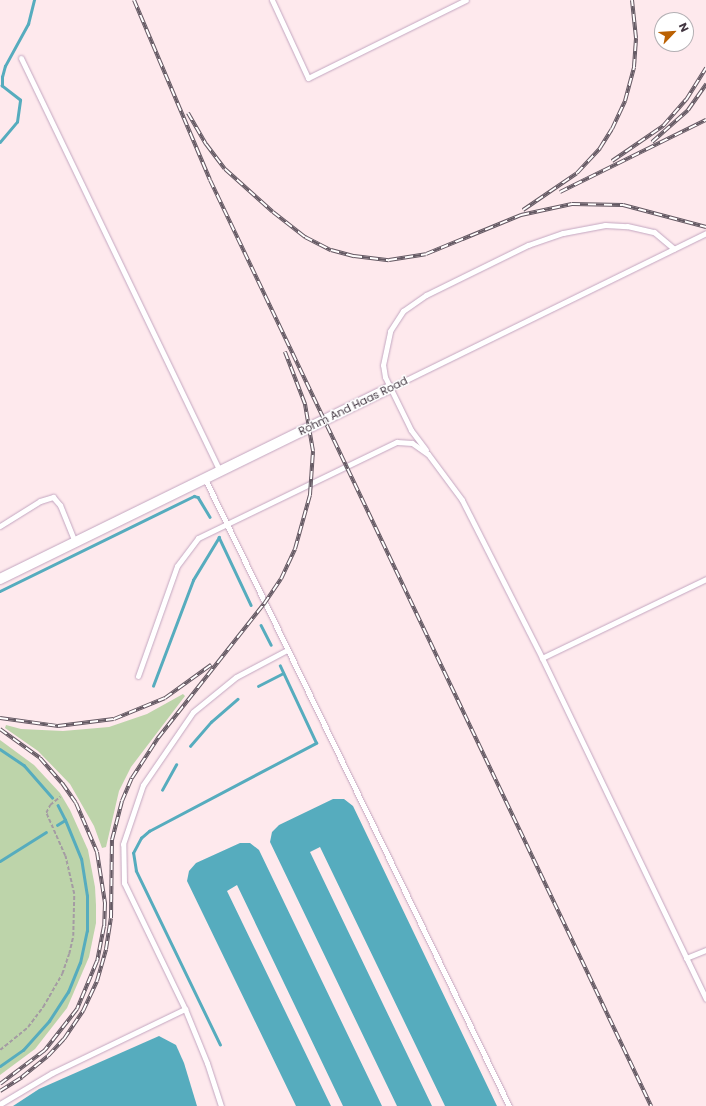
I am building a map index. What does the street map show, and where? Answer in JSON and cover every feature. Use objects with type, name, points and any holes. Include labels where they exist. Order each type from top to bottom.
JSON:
[{"type":"street","name":"Rohm And Haas Road","points":[[0,579],[390,388]]},
{"type":"lane","points":[[272,0],[308,78],[466,0]]},
{"type":"lane","points":[[21,58],[220,471]]},
{"type":"lane","points":[[674,249],[654,232],[640,228],[605,225],[583,228],[544,238],[432,292],[404,311],[390,331],[383,365],[390,388],[411,430],[462,500],[542,658],[706,999]]},
{"type":"lane","name":"Rohm And Haas Road","points":[[390,388],[706,233]]},
{"type":"lane","points":[[138,676],[182,557],[198,538],[226,523],[398,442],[412,443],[428,454]]},
{"type":"lane","points":[[205,478],[509,1106]]},
{"type":"lane","points":[[0,526],[40,501],[53,497],[60,505],[75,542]]},
{"type":"lane","points":[[542,658],[706,579]]},
{"type":"lane","points":[[220,1106],[207,1063],[185,1009],[124,883],[122,858],[129,823],[151,771],[194,712],[236,677],[287,650]]},
{"type":"lane","points":[[686,958],[706,950]]},
{"type":"lane","points":[[0,1104],[52,1073],[185,1009]]},
{"type":"path","points":[[0,1050],[28,1027],[43,1007],[62,974],[69,954],[74,929],[74,894],[65,856],[46,813],[50,805],[60,797]]},
{"type":"shaded area","points":[[0,0],[706,0],[706,1106],[0,1106]]},
{"type":"green space","points":[[183,694],[185,696],[131,767],[119,791],[106,847],[102,848],[94,826],[70,784],[38,751],[5,728],[6,725],[21,729],[63,731],[109,727],[147,714]]},
{"type":"green space","points":[[0,740],[34,765],[60,793],[70,810],[88,850],[95,887],[96,923],[89,957],[67,1008],[35,1049],[0,1075]]},
{"type":"water","points":[[333,799],[344,799],[353,806],[497,1106],[445,1106],[320,847],[310,852],[432,1106],[397,1106],[270,842],[272,832],[279,825]]},
{"type":"water","points":[[240,843],[250,843],[259,850],[382,1106],[343,1106],[237,885],[227,891],[331,1106],[296,1106],[187,881],[189,871],[196,863]]},
{"type":"water","points":[[159,1036],[176,1045],[184,1063],[197,1106],[13,1106],[39,1089]]},
{"type":"waterway","points":[[0,142],[17,122],[20,100],[2,86],[2,77],[5,66],[28,24],[34,0]]},
{"type":"waterway","points":[[0,591],[194,496],[198,497],[210,517]]},
{"type":"waterway","points":[[153,686],[193,580],[219,537],[251,605]]},
{"type":"waterway","points":[[261,625],[271,645]]},
{"type":"waterway","points":[[220,1045],[136,871],[133,853],[141,838],[149,831],[316,743],[280,666]]},
{"type":"waterway","points":[[258,686],[283,673]]},
{"type":"waterway","points":[[190,746],[211,722],[237,699]]},
{"type":"waterway","points":[[0,749],[24,765],[52,797]]},
{"type":"waterway","points":[[162,790],[176,765]]},
{"type":"waterway","points":[[57,825],[65,820],[58,806]]},
{"type":"waterway","points":[[0,1066],[23,1050],[49,1021],[68,992],[80,963],[87,931],[87,896],[81,859],[65,820]]},
{"type":"waterway","points":[[0,861],[46,832]]},
{"type":"railway","points":[[134,0],[210,180],[651,1106]]},
{"type":"railway","points":[[523,210],[577,173],[600,148],[612,129],[625,101],[634,67],[636,38],[632,0]]},
{"type":"railway","points":[[612,161],[663,126],[686,100],[706,68]]},
{"type":"railway","points":[[652,142],[688,110],[706,84]]},
{"type":"railway","points":[[188,113],[206,144],[225,169],[273,212],[305,237],[331,250],[354,256],[389,260],[426,254],[521,215],[572,204],[623,205],[706,227]]},
{"type":"railway","points":[[560,192],[706,120]]},
{"type":"railway","points":[[0,1091],[22,1077],[48,1056],[64,1039],[83,1011],[97,981],[106,949],[111,918],[112,840],[122,801],[132,778],[158,738],[264,604],[281,579],[295,549],[310,495],[313,451],[305,404],[285,352]]},
{"type":"railway","points":[[0,718],[58,726],[114,719],[165,698],[211,665]]},
{"type":"railway","points":[[0,729],[40,758],[62,783],[76,803],[97,852],[105,903],[104,926],[97,961],[77,1009],[45,1050],[0,1084]]}]
